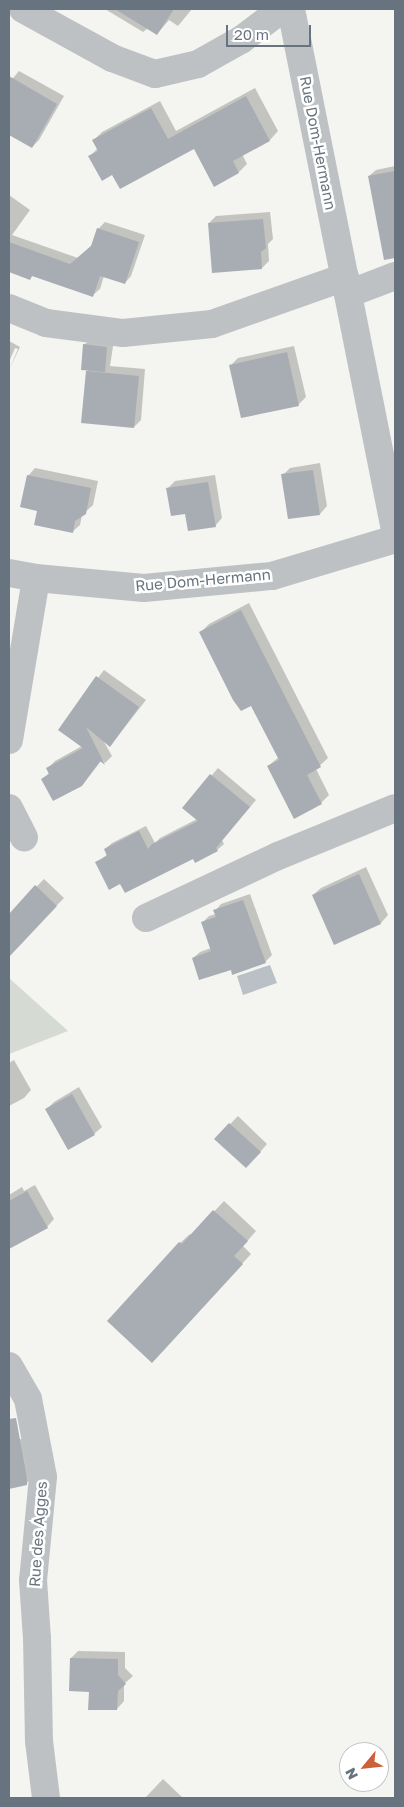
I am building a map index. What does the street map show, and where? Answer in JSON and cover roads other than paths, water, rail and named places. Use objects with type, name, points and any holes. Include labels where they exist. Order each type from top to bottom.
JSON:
[{"type":"street","points":[[22,9],[112,58],[155,74],[198,64],[241,40],[282,9]]},
{"type":"street","name":"Rue Dom-Hermann","points":[[291,9],[346,286],[390,471],[395,530]]},
{"type":"street","points":[[9,308],[46,323],[122,333],[212,324],[346,286],[395,276]]},
{"type":"street","name":"Rue Dom-Hermann","points":[[9,573],[36,578],[144,588],[272,576],[395,539]]},
{"type":"street","points":[[9,740],[36,578]]},
{"type":"street","points":[[9,808],[24,837]]},
{"type":"street","points":[[146,918],[278,856],[395,808]]},
{"type":"street","name":"Rue des Agges","points":[[9,1366],[28,1399],[43,1477],[33,1580],[37,1638],[39,1741],[46,1798]]}]
